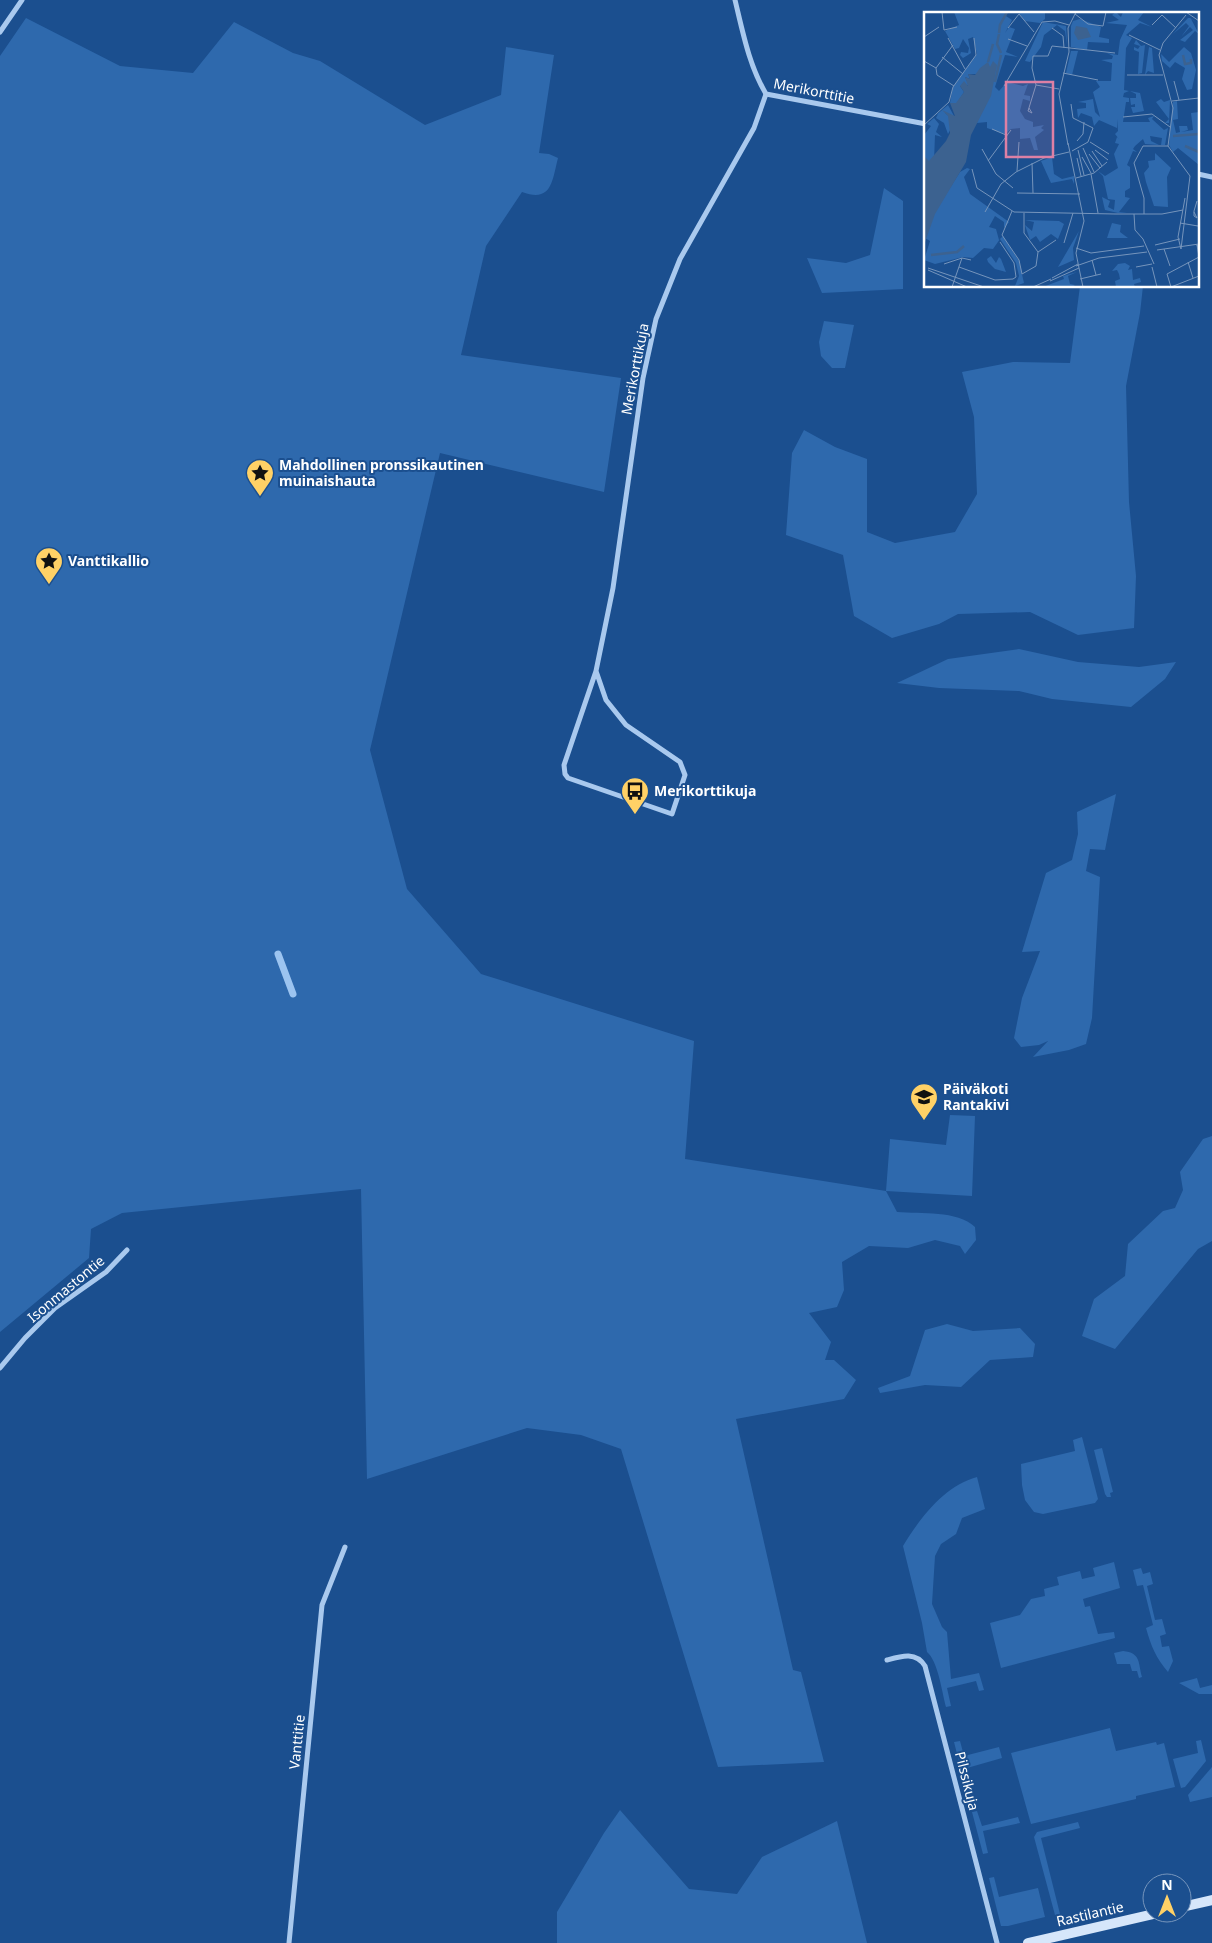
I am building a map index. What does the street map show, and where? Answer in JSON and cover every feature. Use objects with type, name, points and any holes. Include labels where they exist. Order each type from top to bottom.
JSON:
[{"type":"street","points":[[0,32],[22,0]]},
{"type":"street","name":"Merikorttitie","points":[[735,0],[748,55],[756,76],[766,94],[924,124]]},
{"type":"street","name":"Merikorttikuja","points":[[596,671],[606,700],[626,725],[680,762],[684,775],[672,814],[568,778],[565,774],[564,765],[596,671],[613,588],[643,378],[656,320],[680,259],[754,128],[766,94]]},
{"type":"street","name":"Isonmastontie","points":[[0,1368],[25,1338],[56,1308],[106,1272],[127,1250]]},
{"type":"street","name":"Vanttitie","points":[[290,1943],[322,1605],[344,1547]]},
{"type":"street","name":"Pilssikuja","points":[[887,1660],[910,1655],[921,1659],[925,1666],[997,1943]]},
{"type":"street","points":[[1192,1905],[1212,1900]]},
{"type":"street","name":"Rastilantie","points":[[1028,1943],[1142,1917]]},
{"type":"shaded area","points":[[26,18],[120,66],[193,73],[234,22],[293,53],[320,61],[425,125],[501,95],[506,47],[554,55],[539,153],[549,154],[558,158],[552,182],[545,192],[539,195],[522,192],[486,246],[461,355],[621,378],[604,492],[440,453],[370,750],[407,889],[481,974],[694,1041],[685,1159],[886,1191],[897,1212],[949,1215],[975,1227],[976,1240],[965,1254],[960,1246],[935,1240],[908,1248],[869,1246],[842,1262],[844,1290],[837,1307],[809,1313],[831,1342],[825,1360],[834,1360],[856,1380],[844,1399],[736,1419],[793,1670],[801,1672],[824,1762],[718,1767],[621,1449],[581,1435],[527,1428],[367,1479],[361,1189],[122,1213],[91,1229],[89,1258],[0,1332],[0,56]]},
{"type":"shaded area","points":[[884,188],[903,201],[903,289],[822,293],[807,258],[846,263],[870,255]]},
{"type":"shaded area","points":[[1080,288],[1143,288],[1126,386],[1129,502],[1136,576],[1134,628],[1078,635],[1030,612],[958,614],[939,624],[892,638],[854,616],[843,555],[786,535],[792,453],[804,430],[835,447],[867,459],[867,532],[895,543],[955,532],[977,494],[974,417],[962,372],[1013,362],[1070,363]]},
{"type":"shaded area","points":[[824,321],[854,325],[845,368],[832,368],[821,356],[819,342]]},
{"type":"shaded area","points":[[1019,649],[1078,662],[1139,667],[1176,662],[1165,679],[1131,707],[1052,699],[1019,691],[939,688],[897,683],[948,659]]},
{"type":"shaded area","points":[[1116,794],[1105,850],[1090,849],[1086,871],[1100,877],[1092,1018],[1086,1044],[1069,1050],[1033,1057],[1048,1041],[1039,1045],[1021,1047],[1014,1038],[1022,998],[1040,951],[1022,952],[1046,873],[1072,860],[1078,834],[1077,812]]},
{"type":"shaded area","points":[[950,1115],[975,1116],[972,1196],[886,1191],[890,1139],[946,1145]]},
{"type":"shaded area","points":[[1212,1136],[1212,1241],[1198,1249],[1115,1349],[1082,1336],[1094,1299],[1125,1276],[1128,1244],[1163,1211],[1175,1208],[1183,1190],[1180,1172],[1203,1139]]},
{"type":"shaded area","points":[[947,1324],[973,1331],[1020,1328],[1035,1344],[1033,1357],[990,1360],[961,1387],[925,1385],[880,1393],[878,1388],[910,1376],[925,1330]]},
{"type":"shaded area","points":[[1082,1437],[1098,1499],[1095,1503],[1043,1514],[1034,1512],[1025,1500],[1021,1464],[1075,1451],[1073,1440]]},
{"type":"shaded area","points":[[1102,1448],[1113,1492],[1110,1493],[1111,1497],[1107,1497],[1105,1494],[1094,1450]]},
{"type":"shaded area","points":[[977,1477],[985,1509],[962,1518],[956,1534],[941,1544],[935,1556],[932,1604],[942,1627],[947,1632],[951,1679],[979,1673],[984,1690],[979,1691],[976,1681],[947,1688],[951,1706],[946,1707],[937,1669],[927,1652],[922,1623],[903,1546],[934,1504],[965,1481]]},
{"type":"shaded area","points":[[1114,1562],[1120,1588],[1083,1599],[1085,1607],[1090,1606],[1098,1634],[1114,1632],[1115,1638],[1001,1668],[990,1623],[1020,1615],[1031,1599],[1045,1596],[1044,1589],[1059,1585],[1057,1577],[1080,1571],[1082,1579],[1095,1576],[1093,1568]]},
{"type":"shaded area","points":[[1141,1568],[1143,1574],[1150,1572],[1153,1584],[1147,1586],[1155,1620],[1162,1619],[1166,1634],[1160,1636],[1162,1647],[1169,1646],[1173,1661],[1168,1672],[1154,1652],[1146,1628],[1153,1625],[1143,1585],[1137,1586],[1133,1570]]},
{"type":"shaded area","points":[[1123,1651],[1136,1656],[1142,1677],[1139,1678],[1137,1671],[1132,1671],[1130,1664],[1117,1664],[1114,1653]]},
{"type":"shaded area","points":[[1197,1678],[1200,1688],[1212,1685],[1212,1694],[1199,1694],[1179,1683]]},
{"type":"shaded area","points":[[1110,1728],[1116,1751],[1156,1742],[1157,1745],[1164,1743],[1175,1787],[1136,1796],[1136,1799],[1031,1824],[1011,1753]]},
{"type":"shaded area","points":[[1201,1740],[1206,1761],[1185,1787],[1181,1788],[1173,1759],[1198,1753],[1196,1741]]},
{"type":"shaded area","points":[[960,1741],[964,1756],[999,1747],[1002,1758],[967,1768],[971,1784],[965,1785],[954,1742]]},
{"type":"shaded area","points":[[1212,1767],[1212,1797],[1190,1802],[1188,1795]]},
{"type":"shaded area","points":[[620,1810],[689,1889],[737,1894],[762,1857],[837,1821],[867,1943],[557,1943],[557,1912],[604,1833]]},
{"type":"shaded area","points":[[977,1811],[982,1826],[1018,1817],[1020,1823],[983,1831],[988,1853],[983,1854],[972,1812]]},
{"type":"shaded area","points":[[1078,1822],[1080,1828],[1041,1838],[1060,1914],[1055,1915],[1034,1837],[1037,1832]]},
{"type":"shaded area","points":[[994,1877],[999,1897],[1038,1888],[1045,1917],[1001,1926],[989,1878]]},
{"type":"waterway","points":[[278,954],[293,994]]},
{"type":"place","name":"Mahdollinen pronssikautinen muinaishauta","points":[[260,497]]},
{"type":"place","name":"Vanttikallio","points":[[49,585]]},
{"type":"place","name":"Merikorttikuja","points":[[635,815]]},
{"type":"place","name":"Päiväkoti Rantakivi","points":[[924,1121]]}]
